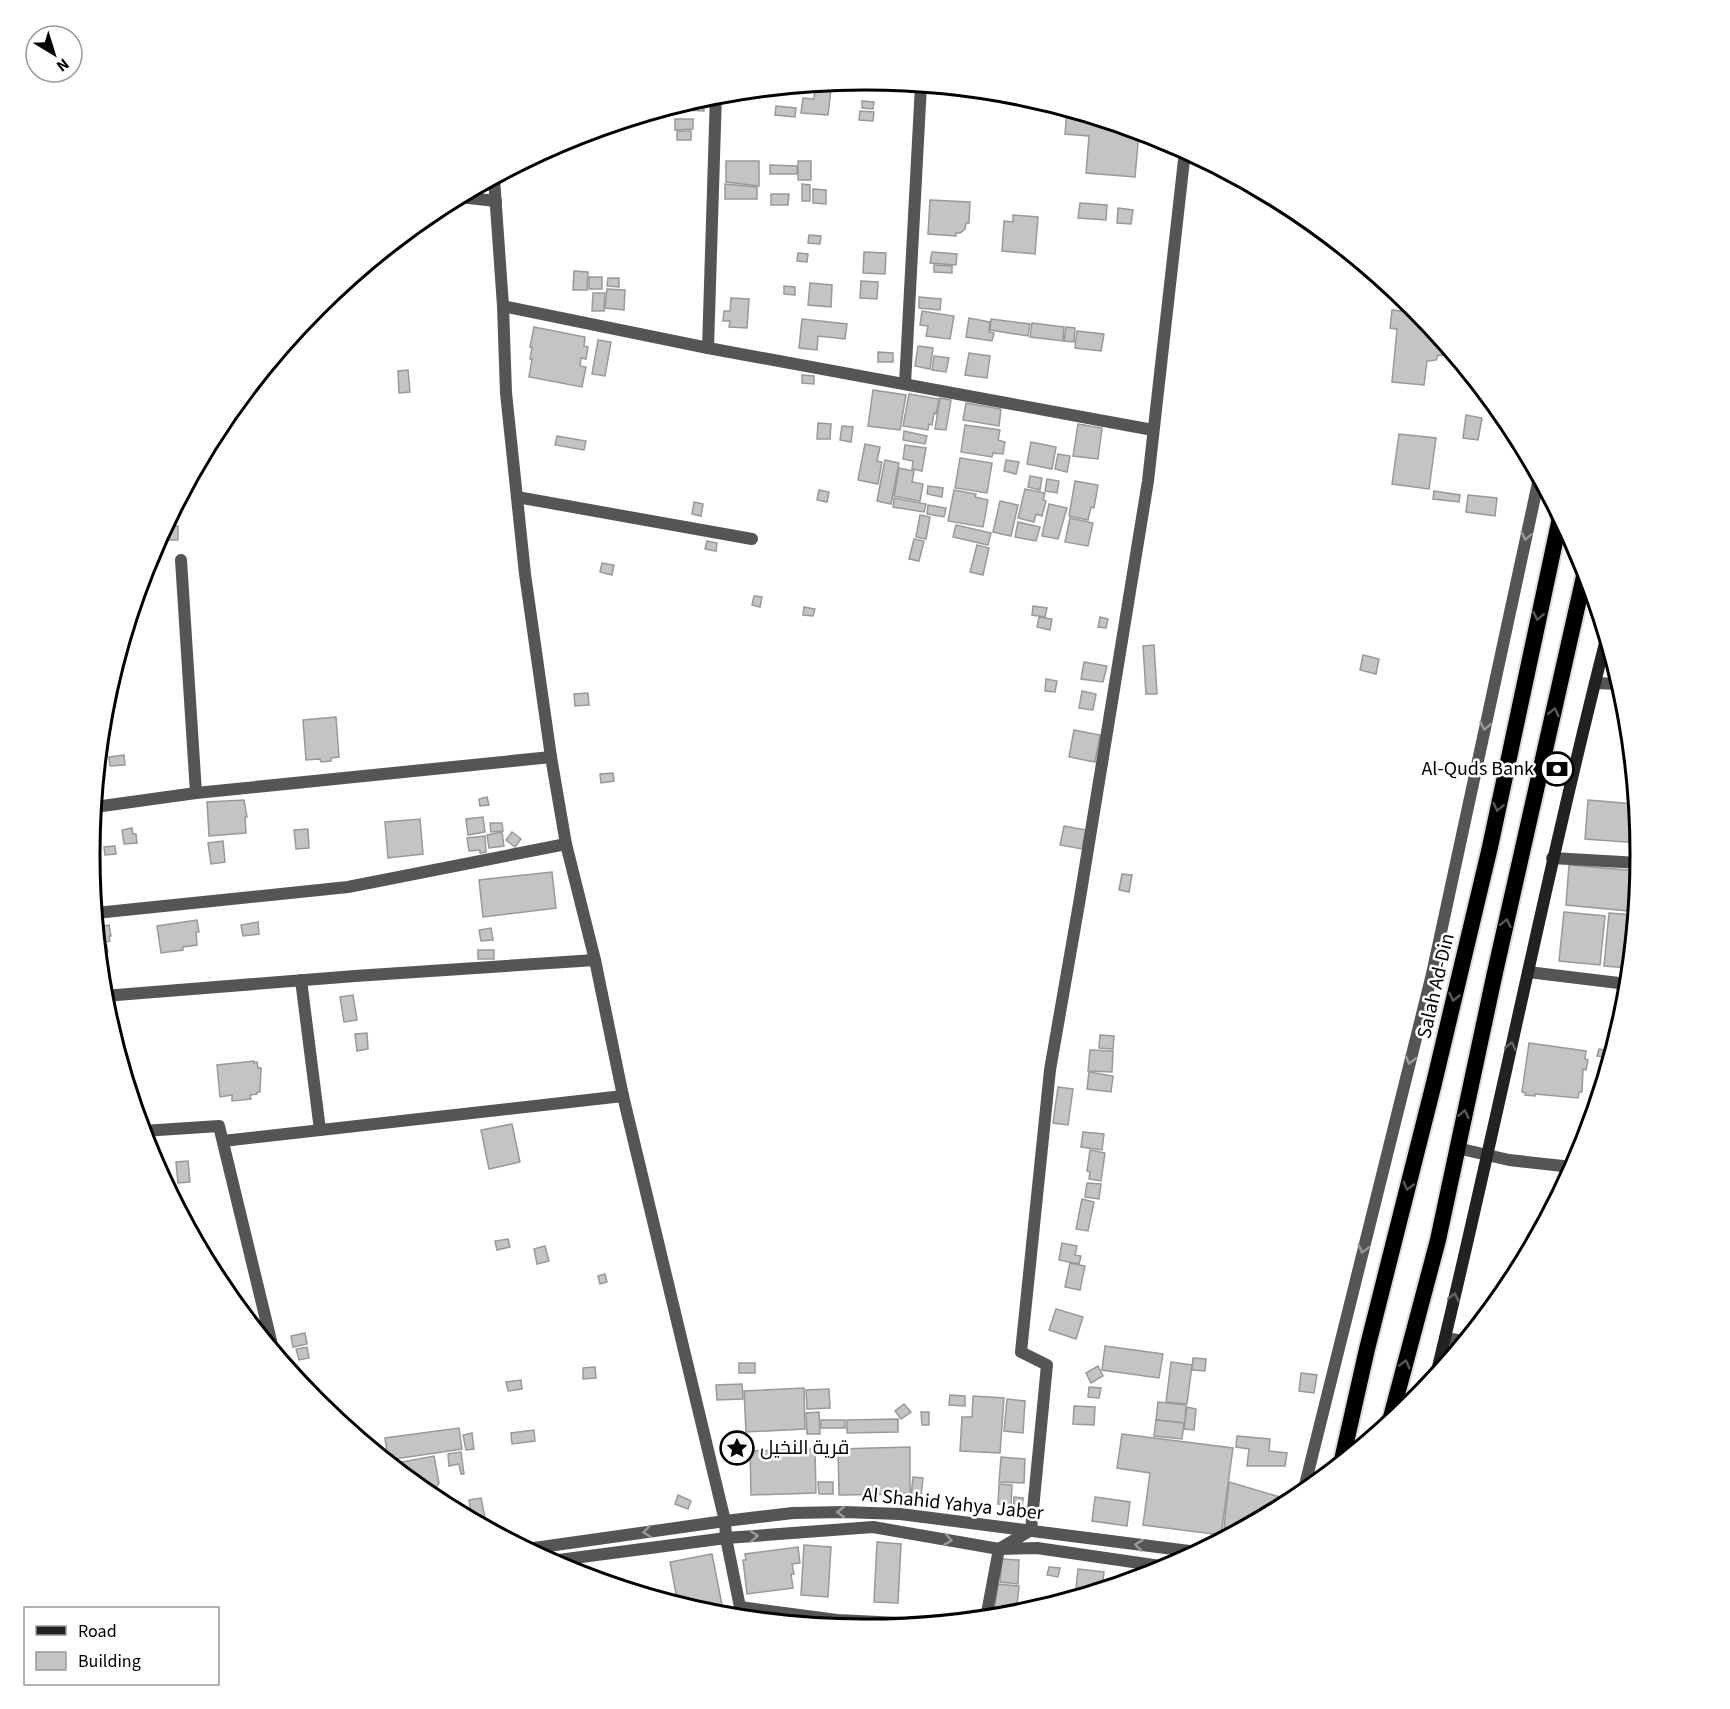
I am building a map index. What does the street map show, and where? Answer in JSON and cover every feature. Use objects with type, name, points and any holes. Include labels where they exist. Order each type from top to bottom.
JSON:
[{"type":"highway","name":"Salah Ad-Din","points":[[1344,1449],[1487,857],[1557,531]]},
{"type":"highway","points":[[1394,1406],[1438,1240],[1581,589]]},
{"type":"main road","points":[[1440,1359],[1552,858],[1602,654]]},
{"type":"street","points":[[905,384],[921,93]]},
{"type":"street","points":[[708,348],[716,105]]},
{"type":"street","points":[[988,1608],[999,1549],[1031,1530],[1047,1365],[1021,1352],[1050,1070],[1148,481],[1184,160]]},
{"type":"street","points":[[495,186],[506,393],[525,574],[566,844],[596,960],[623,1096],[725,1521],[726,1538],[740,1608]]},
{"type":"street","points":[[473,198],[496,201]]},
{"type":"street","points":[[503,306],[708,348],[1153,430]]},
{"type":"street","points":[[1307,1478],[1432,974],[1537,489]]},
{"type":"street","points":[[517,497],[752,539]]},
{"type":"street","points":[[181,560],[196,793]]},
{"type":"street","points":[[1595,682],[1610,683]]},
{"type":"street","points":[[102,806],[196,793],[551,757]]},
{"type":"street","points":[[103,912],[348,887],[566,844]]},
{"type":"street","points":[[1552,858],[1630,862]]},
{"type":"street","points":[[114,995],[596,960]]},
{"type":"street","points":[[1528,972],[1618,983]]},
{"type":"street","points":[[301,980],[320,1130]]},
{"type":"street","points":[[222,1141],[623,1096]]},
{"type":"street","points":[[153,1130],[219,1126],[269,1334]]},
{"type":"street","points":[[1457,1148],[1509,1160],[1563,1166]]},
{"type":"street","points":[[1445,1338],[1456,1340]]},
{"type":"street","name":"Al Shahid Yahya Jaber","points":[[542,1547],[793,1513],[866,1513],[900,1514],[1182,1550]]},
{"type":"street","name":"Al Shahid Yahya Jaber","points":[[567,1559],[726,1538],[873,1527],[999,1549],[1036,1548],[1149,1564]]},
{"type":"building","points":[[831,91],[828,115],[801,113],[803,98],[814,99],[815,92]]},
{"type":"building","points":[[862,101],[874,102],[873,109],[862,108]]},
{"type":"building","points":[[776,106],[796,108],[795,117],[775,115]]},
{"type":"building","points":[[860,111],[874,112],[873,121],[859,120]]},
{"type":"building","points":[[1066,117],[1138,141],[1135,177],[1086,173],[1089,136],[1065,134]]},
{"type":"building","points":[[675,119],[693,119],[693,129],[675,130]]},
{"type":"building","points":[[677,131],[691,131],[691,140],[677,140]]},
{"type":"building","points":[[726,161],[759,161],[759,186],[726,182]]},
{"type":"building","points":[[798,161],[811,161],[811,180],[798,180]]},
{"type":"building","points":[[770,165],[797,166],[797,174],[770,174]]},
{"type":"building","points":[[725,184],[757,187],[757,199],[725,199]]},
{"type":"building","points":[[802,184],[810,185],[810,201],[802,201]]},
{"type":"building","points":[[813,189],[826,190],[826,204],[813,203]]},
{"type":"building","points":[[771,194],[789,194],[788,205],[771,205]]},
{"type":"building","points":[[930,200],[970,202],[969,223],[966,223],[965,229],[956,233],[956,236],[928,234]]},
{"type":"building","points":[[1080,203],[1107,205],[1106,220],[1078,218]]},
{"type":"building","points":[[1118,208],[1133,210],[1131,224],[1117,223]]},
{"type":"building","points":[[1013,215],[1038,217],[1035,254],[1002,251],[1004,221],[1013,222]]},
{"type":"building","points":[[809,235],[821,236],[820,244],[808,243]]},
{"type":"building","points":[[864,252],[886,253],[885,274],[863,273]]},
{"type":"building","points":[[932,252],[957,254],[956,265],[930,263]]},
{"type":"building","points":[[798,253],[808,254],[807,262],[797,261]]},
{"type":"building","points":[[934,265],[952,266],[952,273],[934,272]]},
{"type":"building","points":[[574,271],[588,272],[587,290],[573,290]]},
{"type":"building","points":[[589,277],[602,277],[602,289],[589,289]]},
{"type":"building","points":[[608,278],[619,278],[619,287],[607,286]]},
{"type":"building","points":[[861,281],[878,282],[877,299],[860,298]]},
{"type":"building","points":[[810,283],[832,285],[831,307],[808,305]]},
{"type":"building","points":[[784,286],[795,287],[795,295],[784,294]]},
{"type":"building","points":[[607,289],[625,290],[624,310],[605,308]]},
{"type":"building","points":[[593,293],[605,293],[604,311],[592,311]]},
{"type":"building","points":[[919,297],[941,299],[940,310],[919,308]]},
{"type":"building","points":[[731,298],[749,299],[747,328],[729,327],[730,321],[723,321],[724,311],[730,311]]},
{"type":"building","points":[[1392,310],[1403,311],[1445,356],[1438,355],[1436,360],[1427,361],[1424,385],[1392,382],[1397,329],[1390,328]]},
{"type":"building","points":[[922,311],[954,316],[950,339],[926,336],[928,326],[920,325]]},
{"type":"building","points":[[969,318],[990,322],[989,332],[994,333],[992,341],[966,337]]},
{"type":"building","points":[[802,319],[847,324],[845,339],[818,336],[817,350],[799,348]]},
{"type":"building","points":[[991,319],[1030,324],[1028,336],[990,330]]},
{"type":"building","points":[[1032,323],[1064,327],[1063,341],[1030,337]]},
{"type":"building","points":[[534,327],[585,337],[584,346],[588,347],[586,359],[581,358],[580,366],[586,367],[582,387],[529,377],[532,359],[530,359],[532,347],[530,347]]},
{"type":"building","points":[[1066,327],[1075,328],[1074,342],[1064,341]]},
{"type":"building","points":[[1077,331],[1104,334],[1101,351],[1075,348]]},
{"type":"building","points":[[598,340],[611,342],[605,376],[592,374]]},
{"type":"building","points":[[918,346],[933,348],[930,369],[915,366]]},
{"type":"building","points":[[878,352],[893,353],[893,362],[878,362]]},
{"type":"building","points":[[969,353],[990,356],[987,378],[965,375]]},
{"type":"building","points":[[934,356],[949,358],[946,372],[932,370]]},
{"type":"building","points":[[408,370],[410,392],[399,393],[398,371]]},
{"type":"building","points":[[802,375],[814,376],[814,384],[802,383]]},
{"type":"building","points":[[873,390],[906,395],[900,430],[868,426]]},
{"type":"building","points":[[909,394],[939,399],[936,414],[934,413],[932,425],[929,424],[928,430],[903,426]]},
{"type":"building","points":[[940,398],[951,400],[946,430],[935,429]]},
{"type":"building","points":[[966,403],[1001,409],[999,426],[963,420]]},
{"type":"building","points":[[1466,415],[1482,418],[1478,440],[1463,438]]},
{"type":"building","points":[[818,423],[831,424],[830,439],[817,439]]},
{"type":"building","points":[[1078,424],[1102,428],[1098,459],[1073,456]]},
{"type":"building","points":[[965,425],[1000,430],[998,440],[1005,442],[1003,454],[993,453],[992,457],[961,452]]},
{"type":"building","points":[[842,426],[853,427],[851,442],[840,440]]},
{"type":"building","points":[[904,431],[927,436],[925,444],[903,440]]},
{"type":"building","points":[[1399,434],[1436,438],[1429,489],[1392,484]]},
{"type":"building","points":[[557,436],[586,441],[584,450],[555,445]]},
{"type":"building","points":[[1031,442],[1056,447],[1052,469],[1027,464]]},
{"type":"building","points":[[865,444],[880,447],[877,461],[882,462],[878,484],[858,480]]},
{"type":"building","points":[[905,445],[926,448],[922,471],[912,469],[913,461],[903,459]]},
{"type":"building","points":[[1058,454],[1070,456],[1067,472],[1055,469]]},
{"type":"building","points":[[960,458],[992,463],[987,493],[955,488]]},
{"type":"building","points":[[885,460],[899,463],[891,504],[877,501]]},
{"type":"building","points":[[1006,460],[1019,462],[1016,474],[1004,471]]},
{"type":"building","points":[[899,468],[914,471],[912,482],[923,484],[920,501],[894,496]]},
{"type":"building","points":[[1030,476],[1042,478],[1040,490],[1028,487]]},
{"type":"building","points":[[1047,479],[1059,481],[1057,493],[1045,491]]},
{"type":"building","points":[[1075,481],[1098,485],[1094,508],[1091,507],[1088,520],[1069,516]]},
{"type":"building","points":[[928,486],[943,488],[942,497],[927,494]]},
{"type":"building","points":[[1025,489],[1045,493],[1043,500],[1046,501],[1042,516],[1036,514],[1034,522],[1018,518]]},
{"type":"building","points":[[819,490],[829,492],[827,502],[817,500]]},
{"type":"building","points":[[954,490],[976,494],[975,497],[988,500],[983,527],[948,521]]},
{"type":"building","points":[[1434,491],[1460,495],[1459,502],[1433,499]]},
{"type":"building","points":[[1468,495],[1497,498],[1495,516],[1466,512]]},
{"type":"building","points":[[894,498],[926,504],[924,512],[893,507]]},
{"type":"building","points":[[1000,501],[1018,505],[1011,536],[993,532]]},
{"type":"building","points":[[694,502],[703,504],[701,516],[692,514]]},
{"type":"building","points":[[1049,504],[1067,508],[1058,539],[1042,536]]},
{"type":"building","points":[[928,505],[946,508],[944,517],[927,514]]},
{"type":"building","points":[[920,515],[930,517],[926,539],[916,537]]},
{"type":"building","points":[[1070,518],[1093,523],[1088,546],[1065,542]]},
{"type":"building","points":[[1018,522],[1040,527],[1036,541],[1015,537]]},
{"type":"building","points":[[956,525],[991,533],[988,545],[953,537]]},
{"type":"building","points":[[175,526],[178,526],[178,540],[169,540]]},
{"type":"building","points":[[914,539],[924,541],[919,561],[909,559]]},
{"type":"building","points":[[707,541],[717,543],[716,551],[705,549]]},
{"type":"building","points":[[977,545],[989,548],[983,575],[970,572]]},
{"type":"building","points":[[602,563],[614,565],[612,575],[600,572]]},
{"type":"building","points":[[754,596],[762,597],[760,607],[752,605]]},
{"type":"building","points":[[1033,606],[1047,608],[1045,617],[1032,615]]},
{"type":"building","points":[[804,607],[815,609],[813,616],[803,615]]},
{"type":"building","points":[[1039,617],[1052,619],[1050,630],[1037,627]]},
{"type":"building","points":[[1100,617],[1108,619],[1106,628],[1098,627]]},
{"type":"building","points":[[1154,645],[1157,694],[1146,694],[1143,646]]},
{"type":"building","points":[[1363,655],[1379,659],[1376,674],[1360,670]]},
{"type":"building","points":[[1084,662],[1107,666],[1103,682],[1081,679]]},
{"type":"building","points":[[1046,679],[1057,681],[1055,692],[1045,691]]},
{"type":"building","points":[[1082,691],[1096,694],[1093,710],[1079,708]]},
{"type":"building","points":[[588,693],[589,705],[575,706],[574,694]]},
{"type":"building","points":[[336,717],[339,757],[321,762],[320,759],[306,760],[303,720]]},
{"type":"building","points":[[1074,730],[1100,735],[1095,762],[1069,757]]},
{"type":"building","points":[[124,755],[125,765],[110,766],[109,757]]},
{"type":"building","points":[[613,773],[614,781],[601,783],[600,774]]},
{"type":"building","points":[[487,797],[489,805],[480,806],[479,799]]},
{"type":"building","points":[[244,800],[247,817],[245,817],[246,833],[209,836],[207,802]]},
{"type":"building","points":[[1588,800],[1628,803],[1630,842],[1585,839]]},
{"type":"building","points":[[483,817],[485,832],[468,835],[466,819]]},
{"type":"building","points":[[420,819],[423,854],[388,858],[385,822]]},
{"type":"building","points":[[490,823],[502,823],[503,831],[491,832]]},
{"type":"building","points":[[1064,826],[1086,830],[1082,849],[1060,845]]},
{"type":"building","points":[[132,828],[133,834],[136,834],[137,843],[124,844],[122,830]]},
{"type":"building","points":[[308,829],[309,848],[296,849],[294,830]]},
{"type":"building","points":[[502,832],[504,846],[489,848],[487,835]]},
{"type":"building","points":[[512,832],[521,839],[515,847],[506,840]]},
{"type":"building","points":[[485,836],[486,852],[469,851],[467,838]]},
{"type":"building","points":[[223,841],[225,862],[211,864],[208,843]]},
{"type":"building","points":[[115,846],[116,854],[105,855],[104,847]]},
{"type":"building","points":[[1569,865],[1629,870],[1627,911],[1566,905]]},
{"type":"building","points":[[552,872],[556,908],[483,917],[479,880]]},
{"type":"building","points":[[1122,874],[1132,875],[1129,892],[1119,890]]},
{"type":"building","points":[[1564,912],[1605,916],[1600,965],[1559,961]]},
{"type":"building","points":[[1609,913],[1627,914],[1621,967],[1604,966]]},
{"type":"building","points":[[197,920],[199,932],[196,932],[197,945],[183,947],[183,950],[161,953],[157,926]]},
{"type":"building","points":[[258,922],[259,934],[243,936],[241,925]]},
{"type":"building","points":[[109,925],[111,936],[109,936],[110,941],[106,942],[107,952],[104,926]]},
{"type":"building","points":[[491,928],[493,940],[481,941],[479,930]]},
{"type":"building","points":[[478,950],[494,950],[494,959],[478,959]]},
{"type":"building","points":[[353,995],[357,1020],[344,1022],[340,997]]},
{"type":"building","points":[[367,1033],[368,1049],[357,1051],[355,1034]]},
{"type":"building","points":[[1100,1035],[1114,1036],[1113,1049],[1099,1048]]},
{"type":"building","points":[[1529,1043],[1586,1051],[1585,1059],[1588,1060],[1586,1070],[1583,1069],[1582,1092],[1579,1092],[1578,1098],[1525,1095],[1526,1093],[1522,1092]]},
{"type":"building","points":[[1599,1049],[1604,1050],[1602,1057],[1597,1056]]},
{"type":"building","points":[[1090,1050],[1113,1051],[1112,1072],[1088,1071]]},
{"type":"building","points":[[254,1061],[254,1063],[257,1062],[258,1068],[261,1068],[260,1092],[250,1095],[251,1099],[232,1101],[232,1095],[220,1097],[217,1065]]},
{"type":"building","points":[[1089,1072],[1113,1076],[1111,1092],[1087,1089]]},
{"type":"building","points":[[1058,1087],[1073,1089],[1068,1125],[1053,1123]]},
{"type":"building","points":[[512,1124],[520,1162],[489,1169],[481,1130]]},
{"type":"building","points":[[1083,1132],[1104,1134],[1102,1150],[1081,1147]]},
{"type":"building","points":[[1090,1150],[1105,1153],[1101,1181],[1089,1179],[1090,1172],[1087,1171]]},
{"type":"building","points":[[188,1161],[190,1182],[178,1183],[176,1162]]},
{"type":"building","points":[[1087,1183],[1101,1184],[1099,1199],[1085,1197]]},
{"type":"building","points":[[1082,1199],[1094,1202],[1088,1231],[1076,1229]]},
{"type":"building","points":[[508,1239],[510,1247],[497,1250],[495,1241]]},
{"type":"building","points":[[1062,1243],[1077,1246],[1075,1255],[1081,1256],[1079,1264],[1059,1260]]},
{"type":"building","points":[[545,1246],[549,1261],[537,1264],[534,1249]]},
{"type":"building","points":[[1070,1263],[1085,1266],[1080,1290],[1065,1287]]},
{"type":"building","points":[[605,1274],[607,1282],[600,1284],[598,1276]]},
{"type":"building","points":[[1056,1309],[1083,1317],[1076,1339],[1049,1330]]},
{"type":"building","points":[[305,1333],[307,1344],[293,1347],[291,1336]]},
{"type":"building","points":[[1105,1346],[1163,1354],[1159,1378],[1102,1370]]},
{"type":"building","points":[[307,1347],[309,1358],[299,1360],[296,1349]]},
{"type":"building","points":[[1193,1358],[1206,1359],[1205,1371],[1192,1370]]},
{"type":"building","points":[[1171,1362],[1192,1365],[1187,1404],[1166,1402]]},
{"type":"building","points":[[739,1363],[755,1363],[755,1373],[739,1373]]},
{"type":"building","points":[[1098,1366],[1103,1376],[1091,1383],[1086,1373]]},
{"type":"building","points":[[595,1367],[596,1378],[583,1379],[583,1368]]},
{"type":"building","points":[[1301,1373],[1317,1375],[1314,1393],[1299,1391]]},
{"type":"building","points":[[521,1380],[522,1389],[508,1391],[506,1382]]},
{"type":"building","points":[[742,1384],[743,1399],[717,1400],[716,1385]]},
{"type":"building","points":[[1089,1387],[1101,1388],[1099,1398],[1088,1397]]},
{"type":"building","points":[[804,1388],[805,1429],[746,1432],[744,1391]]},
{"type":"building","points":[[829,1389],[830,1408],[807,1409],[806,1390]]},
{"type":"building","points":[[950,1395],[965,1396],[965,1406],[949,1405]]},
{"type":"building","points":[[973,1396],[1004,1398],[1000,1453],[960,1451],[962,1417],[972,1417]]},
{"type":"building","points":[[1007,1399],[1025,1401],[1023,1433],[1004,1431]]},
{"type":"building","points":[[1158,1402],[1186,1405],[1185,1423],[1156,1420]]},
{"type":"building","points":[[904,1404],[911,1412],[901,1419],[895,1411]]},
{"type":"building","points":[[1074,1406],[1095,1407],[1094,1425],[1073,1424]]},
{"type":"building","points":[[1187,1407],[1196,1409],[1194,1430],[1184,1429]]},
{"type":"building","points":[[819,1412],[820,1434],[807,1434],[806,1413]]},
{"type":"building","points":[[921,1412],[929,1412],[929,1425],[922,1425]]},
{"type":"building","points":[[898,1419],[898,1432],[847,1433],[847,1420]]},
{"type":"building","points":[[821,1420],[845,1420],[845,1428],[821,1428]]},
{"type":"building","points":[[1156,1420],[1184,1423],[1182,1439],[1154,1436]]},
{"type":"building","points":[[459,1428],[462,1449],[397,1459],[387,1450],[385,1438]]},
{"type":"building","points":[[534,1430],[535,1441],[512,1444],[511,1433]]},
{"type":"building","points":[[472,1433],[474,1449],[466,1450],[463,1435]]},
{"type":"building","points":[[1122,1434],[1233,1448],[1222,1530],[1214,1534],[1143,1525],[1150,1473],[1117,1468]]},
{"type":"building","points":[[1237,1436],[1270,1439],[1269,1451],[1287,1453],[1285,1466],[1247,1466],[1249,1449],[1236,1447]]},
{"type":"building","points":[[910,1447],[910,1494],[839,1495],[838,1449]]},
{"type":"building","points":[[815,1449],[816,1493],[751,1495],[750,1451]]},
{"type":"building","points":[[461,1452],[464,1474],[461,1474],[459,1464],[449,1466],[448,1454]]},
{"type":"building","points":[[434,1456],[439,1483],[436,1487],[401,1462]]},
{"type":"building","points":[[1001,1457],[1025,1459],[1024,1483],[999,1482]]},
{"type":"building","points":[[913,1477],[923,1478],[921,1497],[911,1496]]},
{"type":"building","points":[[818,1482],[833,1482],[833,1494],[819,1494]]},
{"type":"building","points":[[1229,1482],[1279,1497],[1247,1517],[1224,1527]]},
{"type":"building","points":[[999,1484],[1012,1485],[1011,1505],[998,1504]]},
{"type":"building","points":[[678,1495],[691,1501],[688,1509],[675,1504]]},
{"type":"building","points":[[1014,1497],[1023,1498],[1022,1511],[1013,1510]]},
{"type":"building","points":[[1095,1497],[1130,1502],[1127,1526],[1092,1521]]},
{"type":"building","points":[[481,1498],[485,1518],[470,1509],[469,1500]]},
{"type":"building","points":[[877,1542],[901,1544],[898,1603],[874,1602]]},
{"type":"building","points":[[804,1545],[831,1547],[828,1597],[801,1595]]},
{"type":"building","points":[[798,1547],[800,1563],[792,1564],[793,1588],[747,1594],[743,1560],[746,1560],[745,1554]]},
{"type":"building","points":[[712,1554],[722,1605],[676,1595],[670,1562]]},
{"type":"building","points":[[1002,1559],[1019,1560],[1018,1584],[1000,1582]]},
{"type":"building","points":[[1049,1567],[1060,1568],[1058,1577],[1047,1575]]},
{"type":"building","points":[[1078,1569],[1104,1572],[1103,1580],[1076,1589]]},
{"type":"building","points":[[998,1584],[1019,1586],[1017,1603],[995,1607]]},
{"type":"place","name":"Al-Quds Bank","points":[[1557,769]]},
{"type":"place","name":"قرية النخيل","points":[[737,1448]]}]
